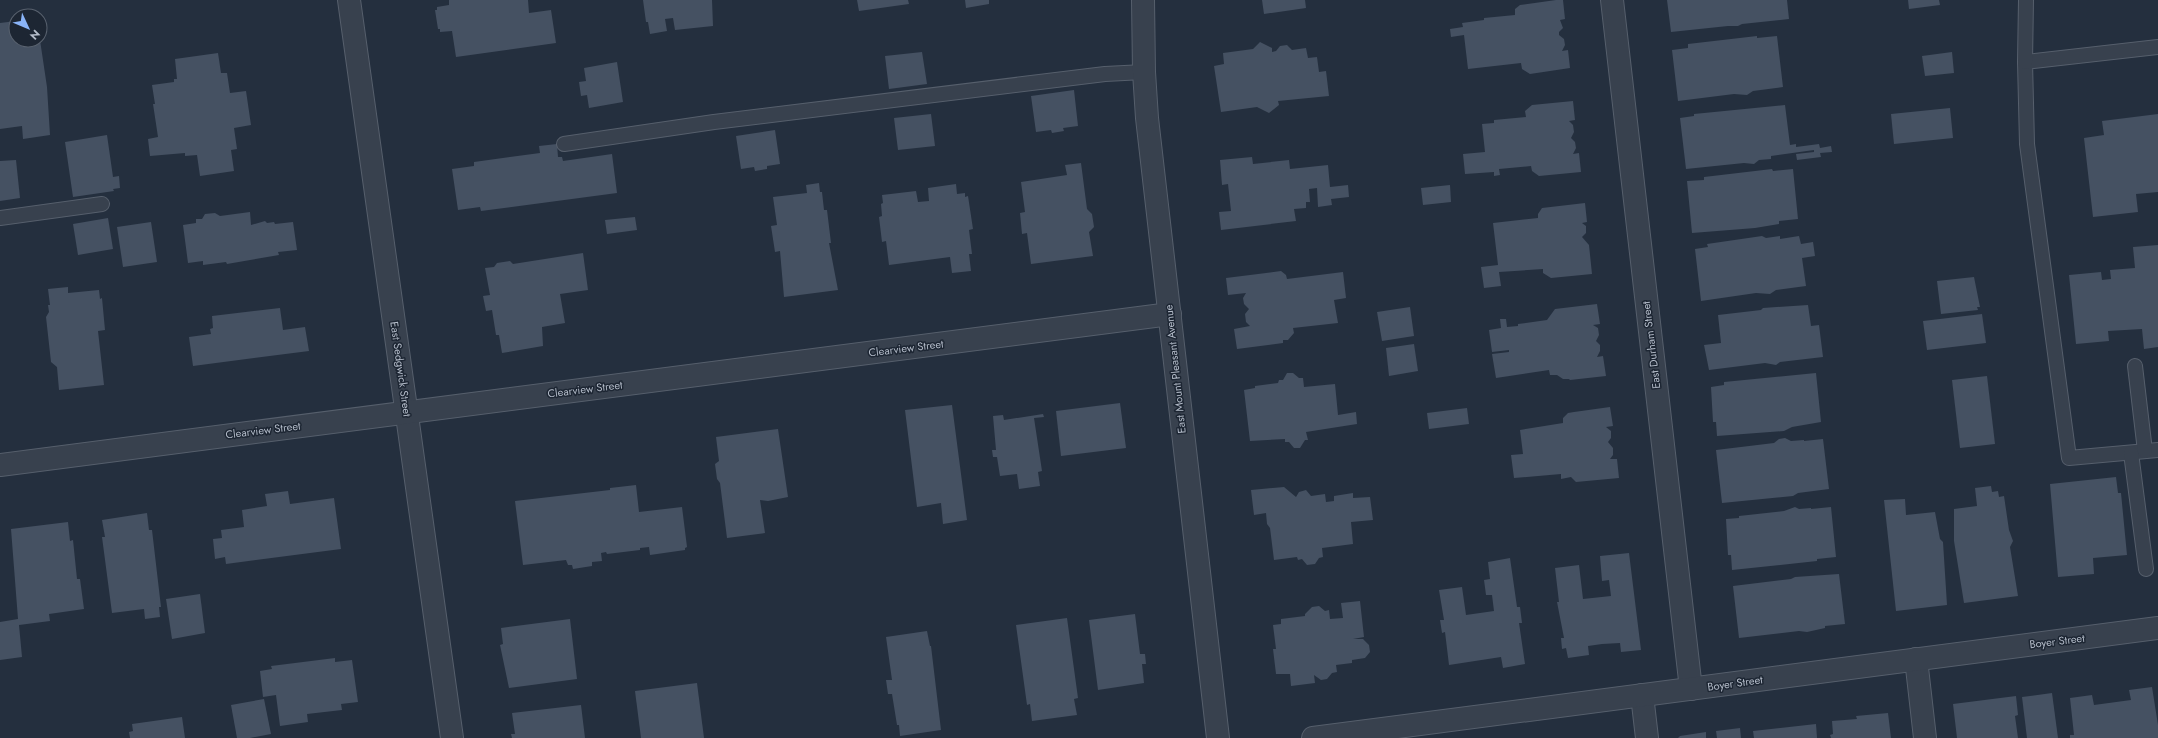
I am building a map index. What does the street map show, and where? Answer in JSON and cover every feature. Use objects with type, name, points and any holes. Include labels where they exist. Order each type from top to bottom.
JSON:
[{"type":"street","name":"East Sedgwick Street","points":[[349,0],[452,738]]},
{"type":"street","name":"East Mount Pleasant Avenue","points":[[1143,0],[1144,72],[1150,148],[1218,738]]},
{"type":"street","name":"East Durham Street","points":[[1612,0],[1691,689]]},
{"type":"street","name":"Clearview Street","points":[[0,464],[1170,314]]},
{"type":"street","name":"Boyer Street","points":[[1312,738],[2158,628]]},
{"type":"street","points":[[1916,659],[1925,738]]},
{"type":"street","points":[[1642,695],[1647,738]]},
{"type":"lane","points":[[2026,0],[2024,99],[2027,144],[2069,458],[2145,451]]},
{"type":"lane","points":[[2025,62],[2158,47]]},
{"type":"lane","points":[[564,144],[714,122],[1105,74],[1144,72]]},
{"type":"lane","points":[[0,218],[102,204]]},
{"type":"lane","points":[[2135,366],[2145,451],[2146,569]]},
{"type":"building","points":[[449,0],[528,0],[529,13],[551,10],[556,43],[456,57],[452,31],[440,32],[440,29],[438,29],[435,10],[437,10],[437,7],[449,5]]},
{"type":"building","points":[[643,0],[712,0],[713,26],[675,30],[673,18],[665,19],[667,31],[650,34],[648,22],[646,22]]},
{"type":"building","points":[[857,0],[908,0],[909,4],[859,11]]},
{"type":"building","points":[[965,0],[989,0],[989,4],[966,8]]},
{"type":"building","points":[[1262,0],[1305,0],[1306,8],[1264,14]]},
{"type":"building","points":[[1563,0],[1565,19],[1560,20],[1563,28],[1559,32],[1559,35],[1564,39],[1565,45],[1562,51],[1568,50],[1570,68],[1530,74],[1522,69],[1521,63],[1468,69],[1464,35],[1451,37],[1450,29],[1463,27],[1462,23],[1484,20],[1484,18],[1515,15],[1515,9],[1520,5]]},
{"type":"building","points":[[1667,0],[1787,0],[1789,19],[1742,24],[1738,26],[1671,32]]},
{"type":"building","points":[[1908,0],[1939,0],[1940,5],[1909,9]]},
{"type":"building","points":[[8,22],[8,48],[41,48],[47,87],[50,135],[23,139],[22,126],[0,129],[0,23]]},
{"type":"building","points":[[1757,36],[1757,38],[1777,36],[1783,87],[1753,91],[1747,95],[1734,94],[1678,101],[1672,50],[1688,48],[1688,44]]},
{"type":"building","points":[[1260,42],[1272,48],[1272,52],[1276,51],[1280,46],[1287,45],[1292,50],[1306,48],[1308,58],[1317,57],[1319,72],[1326,71],[1329,96],[1278,101],[1279,105],[1269,113],[1257,107],[1221,112],[1214,66],[1224,64],[1223,53],[1253,49]]},
{"type":"building","points":[[922,52],[927,84],[889,89],[885,56]]},
{"type":"building","points":[[1952,52],[1954,73],[1925,76],[1922,56]]},
{"type":"building","points":[[218,53],[221,73],[227,73],[230,93],[246,91],[251,125],[234,128],[237,149],[231,150],[234,171],[200,176],[197,155],[185,156],[185,153],[150,156],[148,139],[158,137],[152,85],[174,82],[174,79],[177,79],[175,59]]},
{"type":"building","points":[[617,62],[623,102],[589,108],[587,95],[581,96],[579,82],[586,81],[584,68]]},
{"type":"building","points":[[1074,90],[1078,126],[1063,128],[1064,131],[1052,133],[1051,130],[1036,132],[1031,96]]},
{"type":"building","points":[[1573,101],[1575,120],[1569,121],[1573,125],[1574,132],[1571,138],[1575,142],[1576,148],[1573,154],[1579,153],[1581,172],[1539,176],[1532,171],[1531,166],[1499,169],[1500,175],[1494,176],[1494,172],[1465,174],[1463,154],[1485,152],[1482,124],[1494,123],[1494,120],[1526,117],[1525,111],[1532,105]]},
{"type":"building","points":[[1785,105],[1790,145],[1796,144],[1796,147],[1819,144],[1820,148],[1831,146],[1832,152],[1820,153],[1821,157],[1797,160],[1796,154],[1814,152],[1814,150],[1771,156],[1771,159],[1759,160],[1754,164],[1744,163],[1686,169],[1680,118],[1694,116],[1694,114]]},
{"type":"building","points":[[1950,108],[1953,138],[1894,144],[1891,114]]},
{"type":"building","points":[[931,114],[935,146],[898,150],[894,118]]},
{"type":"building","points":[[2158,114],[2158,192],[2136,194],[2138,212],[2093,217],[2084,138],[2104,135],[2102,121]]},
{"type":"building","points":[[775,130],[780,164],[767,166],[767,169],[755,171],[754,167],[741,169],[736,136]]},
{"type":"building","points":[[107,135],[113,177],[119,176],[120,188],[113,189],[114,191],[73,197],[65,142]]},
{"type":"building","points":[[557,144],[558,157],[562,157],[563,161],[612,154],[617,193],[481,211],[480,207],[458,210],[452,169],[474,166],[474,162],[540,153],[539,146]]},
{"type":"building","points":[[1252,157],[1253,164],[1289,160],[1290,169],[1328,165],[1330,187],[1348,185],[1349,197],[1331,199],[1332,205],[1318,207],[1317,188],[1309,189],[1310,202],[1306,202],[1306,208],[1294,209],[1296,221],[1221,230],[1219,212],[1231,211],[1228,184],[1222,185],[1220,160]]},
{"type":"building","points":[[16,160],[20,198],[0,201],[0,161]]},
{"type":"building","points":[[1081,163],[1087,209],[1092,214],[1094,227],[1089,232],[1093,256],[1031,264],[1027,233],[1022,234],[1020,213],[1025,212],[1021,182],[1067,175],[1065,165]]},
{"type":"building","points":[[1772,169],[1773,171],[1793,169],[1798,219],[1779,221],[1779,224],[1755,228],[1692,233],[1687,181],[1704,180],[1704,177]]},
{"type":"building","points":[[819,183],[820,192],[822,192],[824,210],[827,210],[831,243],[829,243],[838,290],[784,297],[780,251],[775,252],[771,226],[777,225],[773,197],[807,193],[806,185]]},
{"type":"building","points":[[956,184],[957,194],[965,193],[965,197],[968,196],[973,229],[969,230],[972,254],[969,254],[971,271],[952,273],[950,257],[889,265],[886,241],[882,242],[879,217],[882,216],[882,195],[916,191],[918,202],[929,201],[928,188]]},
{"type":"building","points":[[1450,185],[1451,202],[1423,205],[1421,188]]},
{"type":"building","points":[[1585,203],[1587,222],[1582,223],[1586,226],[1586,233],[1582,237],[1589,245],[1592,274],[1551,278],[1543,273],[1543,269],[1499,272],[1501,286],[1484,288],[1481,267],[1498,265],[1493,223],[1538,218],[1538,214],[1542,208]]},
{"type":"building","points":[[250,212],[251,225],[265,221],[267,223],[274,222],[275,224],[293,222],[297,250],[278,252],[279,255],[227,264],[226,262],[203,265],[203,261],[188,263],[183,225],[196,223],[196,219],[202,219],[205,214],[215,213],[220,216]]},
{"type":"building","points":[[635,217],[637,230],[607,234],[605,220]]},
{"type":"building","points":[[108,218],[113,249],[78,255],[73,224]]},
{"type":"building","points":[[151,222],[157,262],[123,267],[117,227]]},
{"type":"building","points":[[1762,236],[1766,238],[1780,236],[1780,239],[1799,236],[1801,244],[1813,242],[1815,256],[1802,258],[1806,286],[1776,290],[1770,294],[1756,293],[1701,301],[1695,249],[1708,247],[1707,244]]},
{"type":"building","points":[[2158,245],[2158,347],[2144,349],[2142,329],[2108,331],[2109,341],[2076,344],[2069,275],[2101,272],[2102,280],[2111,279],[2110,270],[2135,268],[2133,247]]},
{"type":"building","points":[[583,253],[588,290],[560,294],[565,323],[542,327],[543,346],[502,353],[499,335],[496,335],[492,310],[486,311],[483,296],[490,295],[485,268],[494,267],[497,263],[510,261],[513,264]]},
{"type":"building","points":[[1281,271],[1286,275],[1287,279],[1343,272],[1346,298],[1334,300],[1338,323],[1293,328],[1294,333],[1288,340],[1283,340],[1283,343],[1237,349],[1234,329],[1250,326],[1246,322],[1245,314],[1249,309],[1244,304],[1243,298],[1246,293],[1228,295],[1226,278]]},
{"type":"building","points":[[1974,277],[1980,307],[1977,307],[1978,310],[1941,314],[1937,281]]},
{"type":"building","points":[[68,287],[68,293],[99,290],[100,299],[102,298],[105,330],[98,331],[104,385],[59,390],[57,367],[51,362],[46,317],[49,312],[48,305],[50,305],[48,289]]},
{"type":"building","points":[[1597,304],[1600,324],[1593,325],[1598,328],[1599,335],[1596,341],[1600,345],[1600,351],[1597,357],[1603,356],[1606,376],[1570,380],[1563,379],[1557,375],[1550,375],[1549,370],[1496,378],[1492,354],[1509,352],[1509,350],[1492,352],[1489,330],[1501,328],[1500,319],[1506,319],[1507,327],[1518,326],[1518,324],[1547,320],[1555,309]]},
{"type":"building","points":[[1808,305],[1811,326],[1819,325],[1823,357],[1780,362],[1776,365],[1765,363],[1709,370],[1704,345],[1721,343],[1718,315],[1761,310],[1763,308]]},
{"type":"building","points":[[1410,307],[1414,336],[1382,341],[1377,312]]},
{"type":"building","points":[[280,308],[283,330],[305,327],[309,351],[193,366],[189,337],[211,334],[210,329],[213,328],[212,316]]},
{"type":"building","points":[[1982,314],[1986,343],[1927,350],[1923,321]]},
{"type":"building","points":[[1414,344],[1418,371],[1389,376],[1386,348]]},
{"type":"building","points":[[1287,373],[1293,373],[1299,378],[1303,378],[1304,387],[1335,384],[1338,415],[1356,412],[1357,424],[1306,432],[1308,440],[1305,440],[1300,448],[1294,448],[1289,442],[1285,442],[1285,439],[1250,441],[1244,390],[1255,388],[1255,386],[1278,383],[1279,380],[1283,380]]},
{"type":"building","points":[[1816,373],[1821,422],[1792,427],[1784,431],[1717,436],[1716,422],[1713,422],[1711,387],[1724,385],[1724,382]]},
{"type":"building","points":[[1987,376],[1995,444],[1960,448],[1952,380]]},
{"type":"building","points":[[1120,403],[1126,448],[1061,456],[1056,411]]},
{"type":"building","points":[[952,405],[967,520],[943,524],[941,503],[917,507],[905,410]]},
{"type":"building","points":[[1610,407],[1613,426],[1606,427],[1611,431],[1611,438],[1608,442],[1613,448],[1613,455],[1610,459],[1617,459],[1619,478],[1576,482],[1571,477],[1561,479],[1561,474],[1514,478],[1511,455],[1523,454],[1520,430],[1563,423],[1563,418],[1568,413]]},
{"type":"building","points":[[1467,408],[1469,424],[1429,429],[1427,413]]},
{"type":"building","points":[[1043,414],[1044,417],[1034,418],[1042,471],[1038,472],[1040,486],[1019,489],[1017,474],[1000,476],[997,457],[993,457],[992,450],[996,450],[993,416],[1003,415],[1004,420]]},
{"type":"building","points":[[778,429],[788,497],[768,501],[760,500],[765,533],[727,538],[720,483],[717,479],[715,464],[719,461],[716,437]]},
{"type":"building","points":[[1785,438],[1791,441],[1823,439],[1829,489],[1798,493],[1793,496],[1722,503],[1716,450],[1774,443],[1779,439]]},
{"type":"building","points":[[2116,477],[2118,493],[2121,493],[2127,555],[2093,558],[2094,574],[2058,577],[2050,484]]},
{"type":"building","points":[[636,485],[639,512],[682,507],[687,547],[685,550],[650,555],[649,547],[640,548],[640,550],[607,554],[606,552],[601,553],[602,561],[592,562],[592,566],[573,569],[572,565],[568,565],[566,560],[523,565],[515,501],[610,490],[610,488]]},
{"type":"building","points":[[1991,486],[1992,492],[1998,491],[1999,497],[2004,496],[2009,530],[2013,541],[2010,547],[2018,596],[1964,603],[1954,541],[1954,509],[1977,506],[1975,488]]},
{"type":"building","points":[[1284,487],[1296,497],[1299,492],[1306,490],[1311,496],[1325,494],[1326,502],[1334,501],[1334,496],[1353,493],[1353,498],[1370,497],[1373,520],[1351,522],[1353,544],[1322,548],[1323,557],[1319,558],[1315,564],[1307,565],[1302,559],[1298,560],[1297,557],[1274,560],[1270,528],[1267,524],[1266,513],[1254,515],[1251,490]]},
{"type":"building","points":[[288,491],[290,504],[334,498],[341,549],[226,564],[225,557],[215,559],[213,539],[222,538],[221,530],[244,527],[242,510],[267,506],[265,494]]},
{"type":"building","points":[[1905,499],[1906,515],[1935,512],[1940,539],[1943,542],[1947,605],[1896,611],[1884,500]]},
{"type":"building","points":[[1795,507],[1799,509],[1811,509],[1831,507],[1836,557],[1817,559],[1817,561],[1732,570],[1731,555],[1728,555],[1726,519],[1784,511]]},
{"type":"building","points":[[147,513],[149,530],[152,530],[161,607],[159,607],[160,617],[145,619],[144,609],[112,613],[102,537],[105,537],[102,520]]},
{"type":"building","points":[[68,522],[70,541],[73,540],[77,579],[80,579],[84,609],[49,614],[50,621],[19,625],[22,657],[0,660],[0,622],[18,619],[11,529]]},
{"type":"building","points":[[1629,553],[1641,650],[1621,652],[1620,643],[1602,644],[1588,646],[1589,655],[1568,658],[1566,648],[1562,649],[1561,638],[1564,638],[1557,602],[1559,602],[1555,568],[1579,565],[1583,599],[1611,596],[1609,580],[1602,581],[1600,556]]},
{"type":"building","points":[[1510,558],[1517,607],[1520,607],[1522,623],[1519,623],[1525,664],[1503,668],[1501,657],[1449,665],[1445,632],[1442,633],[1440,620],[1444,620],[1439,590],[1462,587],[1466,615],[1494,611],[1492,595],[1486,595],[1484,580],[1490,579],[1488,562]]},
{"type":"building","points":[[1839,574],[1845,624],[1825,626],[1825,628],[1807,632],[1799,631],[1739,638],[1733,586],[1791,579],[1795,577]]},
{"type":"building","points":[[200,594],[205,633],[172,639],[166,599]]},
{"type":"building","points":[[1360,601],[1364,637],[1353,639],[1363,639],[1369,645],[1370,652],[1365,658],[1352,660],[1352,663],[1336,665],[1337,672],[1332,673],[1327,679],[1321,680],[1314,675],[1315,683],[1291,686],[1290,674],[1276,674],[1273,649],[1276,649],[1273,625],[1281,624],[1281,619],[1305,616],[1305,614],[1312,607],[1319,606],[1325,611],[1329,610],[1330,619],[1343,618],[1341,603]]},
{"type":"building","points":[[1135,614],[1140,654],[1145,654],[1146,664],[1142,664],[1144,683],[1098,690],[1089,620]]},
{"type":"building","points":[[1067,618],[1078,698],[1074,699],[1077,715],[1032,721],[1030,704],[1027,705],[1016,625]]},
{"type":"building","points":[[570,619],[577,679],[509,688],[500,645],[503,644],[501,628]]},
{"type":"building","points":[[927,631],[931,646],[941,730],[900,736],[892,694],[888,694],[886,680],[892,680],[886,637]]},
{"type":"building","points":[[335,658],[335,662],[352,660],[358,702],[341,704],[342,710],[307,714],[308,722],[280,726],[276,695],[263,697],[260,671],[272,669],[271,666]]},
{"type":"building","points":[[697,683],[704,738],[641,738],[635,691]]},
{"type":"building","points":[[2152,687],[2158,725],[2158,738],[2070,738],[2070,735],[2074,735],[2070,698],[2092,695],[2094,705],[2131,700],[2129,690]]},
{"type":"building","points":[[2052,693],[2058,738],[2027,738],[2022,697]]},
{"type":"building","points":[[2016,696],[2018,715],[2015,716],[2018,738],[1957,738],[1953,704]]},
{"type":"building","points":[[264,699],[271,734],[250,738],[237,738],[231,705]]},
{"type":"building","points":[[581,705],[585,738],[512,738],[511,734],[515,734],[512,713]]},
{"type":"building","points":[[1888,713],[1891,738],[1831,738],[1830,735],[1833,734],[1832,721],[1857,719],[1856,716]]},
{"type":"building","points":[[182,717],[185,738],[130,738],[129,732],[133,731],[132,724]]},
{"type":"building","points":[[1816,724],[1817,738],[1754,738],[1753,731]]},
{"type":"building","points":[[1740,728],[1741,738],[1717,738],[1716,731]]},
{"type":"building","points":[[1706,732],[1706,738],[1678,738],[1680,736]]}]
